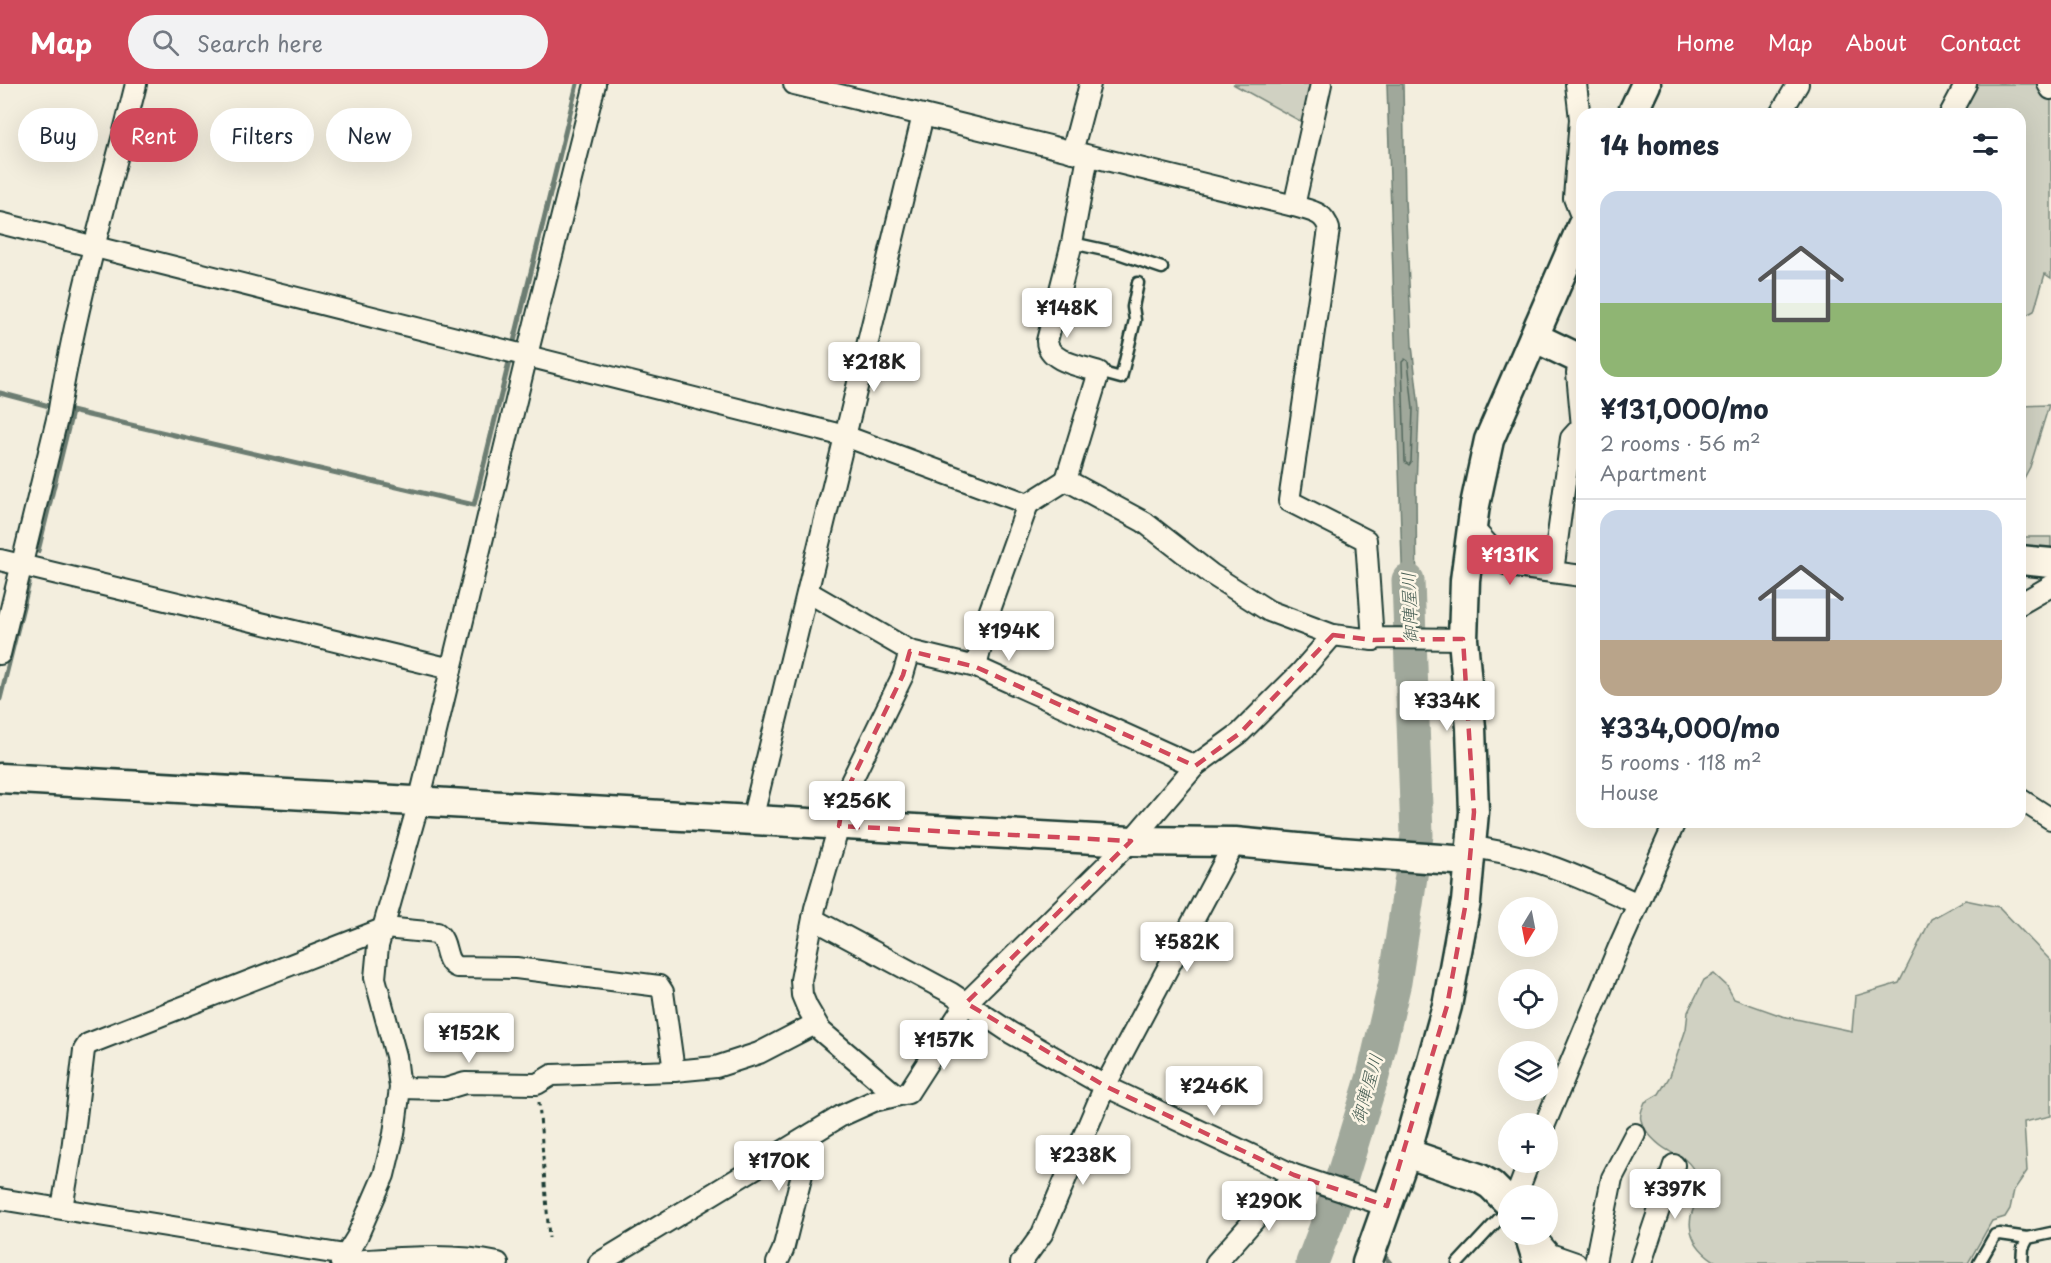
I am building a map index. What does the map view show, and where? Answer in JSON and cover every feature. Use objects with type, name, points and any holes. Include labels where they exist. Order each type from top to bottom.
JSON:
[{"type":"street","points":[[0,654],[58,415],[95,246],[136,84]]},
{"type":"street","points":[[343,1259],[357,1237],[384,1175],[394,1134],[400,1088],[396,1056],[375,978],[378,946],[385,928],[419,802],[451,669],[518,353],[595,84]]},
{"type":"street","points":[[794,84],[1294,206],[1323,216],[1329,229],[1289,501],[1366,540],[1376,639]]},
{"type":"street","points":[[976,668],[990,610],[1028,504],[1066,480],[1099,372],[1055,357],[1048,350],[1047,345],[1072,243],[1080,154],[1090,84]]},
{"type":"street","points":[[1294,206],[1320,84]]},
{"type":"street","points":[[1576,84],[1579,108]]},
{"type":"street","points":[[1635,108],[1646,84]]},
{"type":"street","points":[[1784,108],[1798,84]]},
{"type":"street","points":[[1953,108],[1966,84]]},
{"type":"street","points":[[2048,84],[2051,89]]},
{"type":"street","points":[[752,820],[923,116]]},
{"type":"street","points":[[1576,172],[1574,198],[1576,203]]},
{"type":"street","points":[[0,223],[845,436],[1028,504]]},
{"type":"street","points":[[1367,1263],[1379,1204],[1407,1153],[1447,1006],[1466,902],[1463,856],[1474,800],[1471,728],[1455,639],[1472,527],[1489,440],[1576,240]]},
{"type":"street","points":[[1534,337],[1576,358]]},
{"type":"street","points":[[1553,572],[1571,438],[1576,433]]},
{"type":"street","points":[[1066,480],[1144,522],[1211,574],[1269,610],[1333,635],[1376,639],[1455,639]]},
{"type":"street","points":[[1472,527],[1506,564],[1576,575]]},
{"type":"street","points":[[0,560],[451,669]]},
{"type":"street","points":[[2026,561],[2051,563]]},
{"type":"street","points":[[2026,601],[2051,586]]},
{"type":"street","points":[[808,592],[910,651],[976,668],[1195,766]]},
{"type":"street","points":[[599,1263],[842,1116],[874,1101],[908,1093],[966,1003],[1131,841],[1195,766],[1240,733],[1300,673],[1333,635]]},
{"type":"street","points":[[897,1095],[815,1024],[802,995],[801,980],[813,919],[839,826],[844,796],[903,675],[910,651]]},
{"type":"street","points":[[0,778],[839,826],[1131,841],[1235,842],[1340,852],[1463,856],[1506,852],[1560,868],[1638,904]]},
{"type":"street","points":[[2026,803],[2051,819]]},
{"type":"street","points":[[1550,1113],[1672,828]]},
{"type":"street","points":[[1021,1263],[1042,1234],[1105,1086],[1235,842]]},
{"type":"street","points":[[813,919],[942,988],[1011,1034],[1105,1086],[1301,1178],[1379,1204]]},
{"type":"street","points":[[62,1208],[72,1150],[84,1050],[88,1044],[385,928],[438,933],[442,937],[449,961],[457,968],[516,968],[659,986],[663,992],[674,1071]]},
{"type":"street","points":[[400,1088],[445,1089],[465,1083],[537,1084],[552,1075],[674,1071],[716,1067],[759,1053],[815,1024]]},
{"type":"street","points":[[777,1263],[783,1250],[812,1134]]},
{"type":"street","points":[[1595,1263],[1612,1178],[1635,1134]]},
{"type":"street","points":[[1407,1153],[1479,1178],[1498,1192]]},
{"type":"street","points":[[1641,1263],[1674,1165]]},
{"type":"street","points":[[1216,1263],[1301,1178]]},
{"type":"street","points":[[0,1199],[62,1208],[353,1261],[426,1256],[464,1257],[498,1263]]},
{"type":"street","points":[[1534,1245],[1538,1263]]},
{"type":"street","points":[[1541,1245],[1550,1254],[1576,1263]]},
{"type":"lane","points":[[1072,243],[1118,253],[1162,268]]},
{"type":"lane","points":[[1099,372],[1121,378],[1135,320],[1133,307],[1138,283]]},
{"type":"lane","points":[[1458,1263],[1498,1220]]},
{"type":"lane","points":[[1979,1263],[1995,1235],[2028,1238],[2051,1233]]},
{"type":"lane","points":[[2022,1263],[2023,1248],[2028,1238]]},
{"type":"path","points":[[537,1084],[549,1238]]},
{"type":"highlighted area","points":[[1333,635],[1373,640],[1463,639],[1474,812],[1466,902],[1447,1006],[1387,1206],[1294,1175],[1105,1086],[966,1003],[1131,841],[839,826],[844,796],[903,675],[910,651],[976,667],[1195,766],[1240,733]]},
{"type":"shaded area","points":[[1233,84],[1320,84],[1311,127]]},
{"type":"shaded area","points":[[1978,84],[2040,84],[2049,93],[2051,99],[2051,278],[2045,274],[2034,311],[2026,315],[2026,108],[1965,108]]},
{"type":"shaded area","points":[[2049,405],[2026,475],[2026,406]]},
{"type":"shaded area","points":[[2026,537],[2051,537],[2051,552],[2026,552]]},
{"type":"shaded area","points":[[1965,900],[1999,907],[2051,961],[2051,1116],[2024,1122],[2027,1171],[2014,1190],[2010,1209],[2005,1217],[1992,1221],[1968,1263],[1718,1263],[1708,1256],[1700,1249],[1691,1231],[1692,1213],[1704,1193],[1698,1178],[1686,1160],[1665,1149],[1652,1138],[1642,1124],[1641,1118],[1645,1102],[1659,1094],[1670,1076],[1686,1029],[1688,1012],[1704,980],[1714,974],[1727,986],[1734,999],[1782,1016],[1852,1031],[1855,996],[1899,983],[1931,919]]},
{"type":"water","points":[[1387,84],[1403,84],[1405,200],[1412,345],[1419,408],[1416,487],[1417,621],[1404,625]]},
{"type":"waterway","points":[[71,411],[474,505],[577,84]]},
{"type":"waterway","points":[[0,393],[53,407]]},
{"type":"waterway","points":[[38,551],[72,412]]},
{"type":"waterway","name":"御陣屋川","points":[[1312,1263],[1331,1213],[1373,1076],[1395,982],[1417,835],[1408,580]]},
{"type":"waterway","points":[[0,699],[29,583]]},
{"type":"waterway","points":[[1385,1257],[1390,1263]]}]
